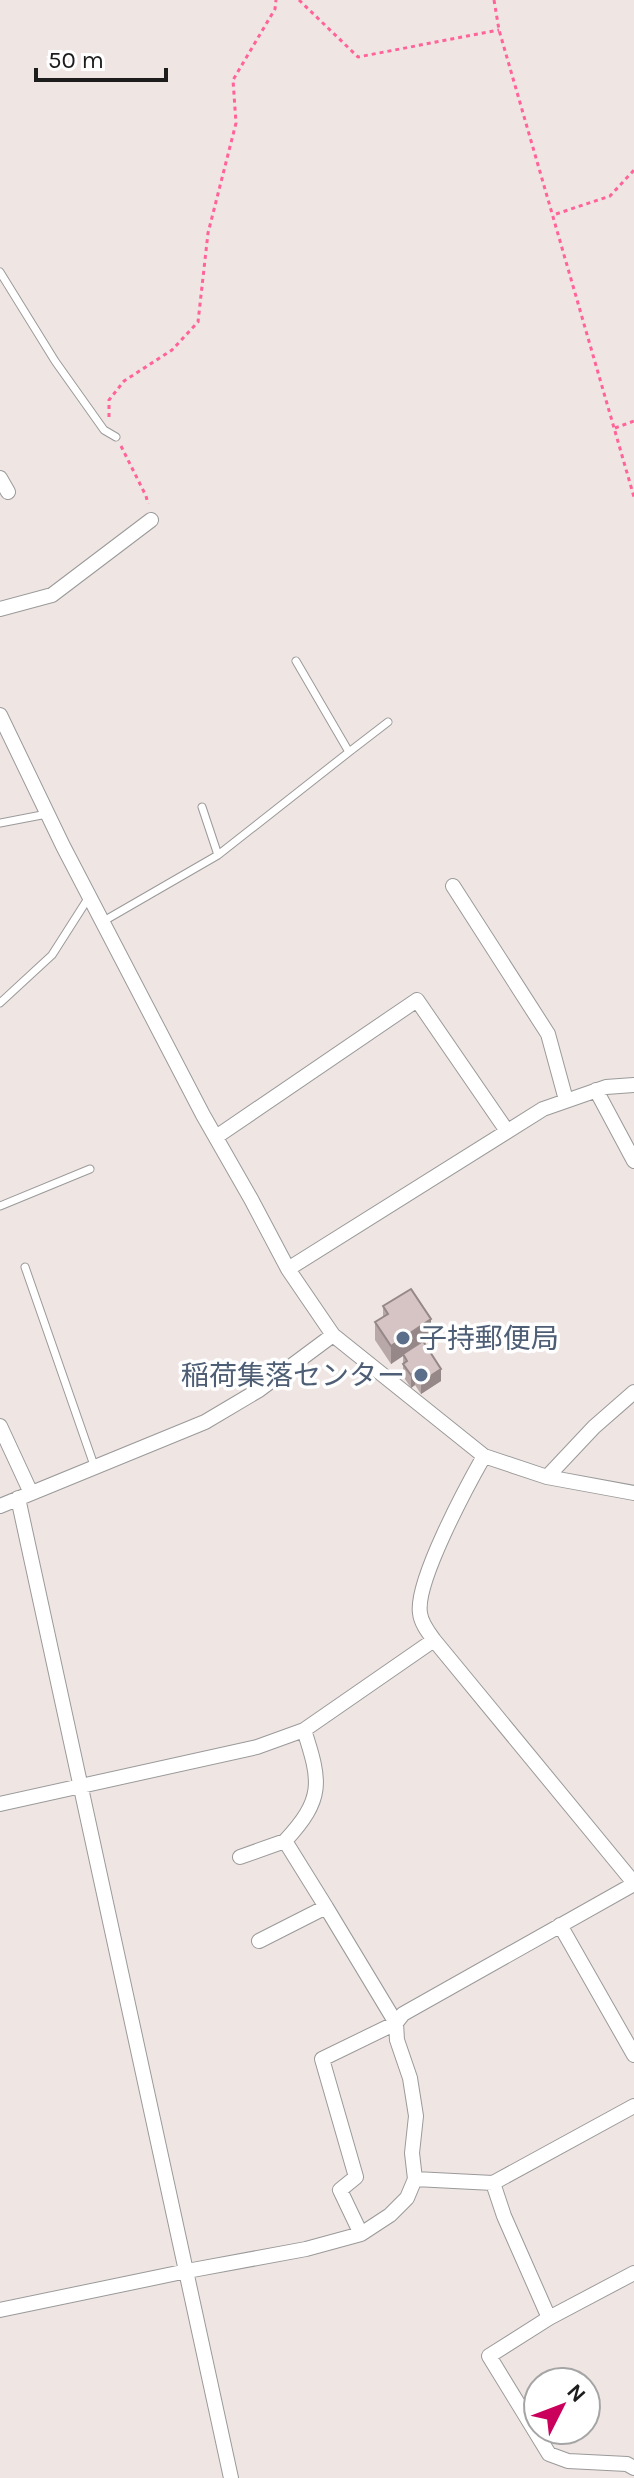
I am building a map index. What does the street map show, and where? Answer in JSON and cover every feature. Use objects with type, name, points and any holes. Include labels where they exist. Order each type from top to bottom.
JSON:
[{"type":"street","points":[[0,478],[8,492]]},
{"type":"street","points":[[0,609],[52,595],[151,520]]},
{"type":"street","points":[[0,715],[89,897],[216,1137],[288,1269],[333,1335],[484,1456],[547,1477],[634,1493]]},
{"type":"street","points":[[453,886],[548,1034],[566,1100]]},
{"type":"street","points":[[216,1137],[417,1000],[507,1131]]},
{"type":"street","points":[[288,1269],[543,1109],[606,1087],[634,1085]]},
{"type":"street","points":[[596,1090],[634,1161]]},
{"type":"street","points":[[0,1506],[205,1422],[259,1390],[333,1335]]},
{"type":"street","points":[[547,1477],[594,1427],[634,1392]]},
{"type":"street","points":[[0,1426],[24,1496],[82,1787],[231,2478]]},
{"type":"street","points":[[361,2234],[340,2190],[356,2177],[322,2059],[396,2023],[403,2014],[634,1884],[434,1640],[420,1615],[423,1585],[457,1506],[484,1456]]},
{"type":"street","points":[[0,1804],[257,1747],[304,1730],[434,1640]]},
{"type":"street","points":[[240,1857],[285,1841],[301,1824],[314,1801],[317,1780],[304,1730]]},
{"type":"street","points":[[0,2310],[306,2249],[361,2234],[390,2215],[407,2198],[415,2179],[412,2153],[416,2116],[410,2078],[397,2040],[396,2023],[285,1841]]},
{"type":"street","points":[[259,1941],[326,1907]]},
{"type":"street","points":[[560,1925],[634,2055]]},
{"type":"street","points":[[415,2179],[493,2183],[634,2106]]},
{"type":"street","points":[[493,2183],[504,2216],[549,2318]]},
{"type":"street","points":[[634,2273],[549,2318],[489,2356],[549,2454],[568,2461],[627,2464],[634,2468]]},
{"type":"lane","points":[[0,272],[55,361],[104,430],[116,437]]},
{"type":"lane","points":[[296,661],[349,752]]},
{"type":"lane","points":[[102,922],[218,855],[388,722]]},
{"type":"lane","points":[[202,807],[218,855]]},
{"type":"lane","points":[[0,823],[47,814]]},
{"type":"lane","points":[[0,1003],[52,955],[89,897]]},
{"type":"lane","points":[[0,1206],[90,1169]]},
{"type":"lane","points":[[25,1267],[95,1468]]},
{"type":"path","points":[[151,520],[146,496],[109,423],[109,400],[124,381],[172,350],[198,322],[208,233],[236,123],[233,80],[275,9],[276,0]]},
{"type":"path","points":[[299,0],[358,57],[499,30]]},
{"type":"path","points":[[494,0],[499,30],[634,497]]},
{"type":"path","points":[[554,214],[610,196],[634,170]]},
{"type":"path","points":[[615,428],[634,421]]},
{"type":"building","points":[[411,1289],[431,1319],[391,1346],[375,1322],[388,1314],[383,1306]]},
{"type":"building","points":[[423,1341],[441,1369],[421,1382],[415,1372],[411,1375],[403,1364],[407,1361],[403,1354]]},
{"type":"place","name":"子持郵便局","points":[[403,1338]]},
{"type":"place","name":"稲荷集落センター","points":[[421,1375]]}]
